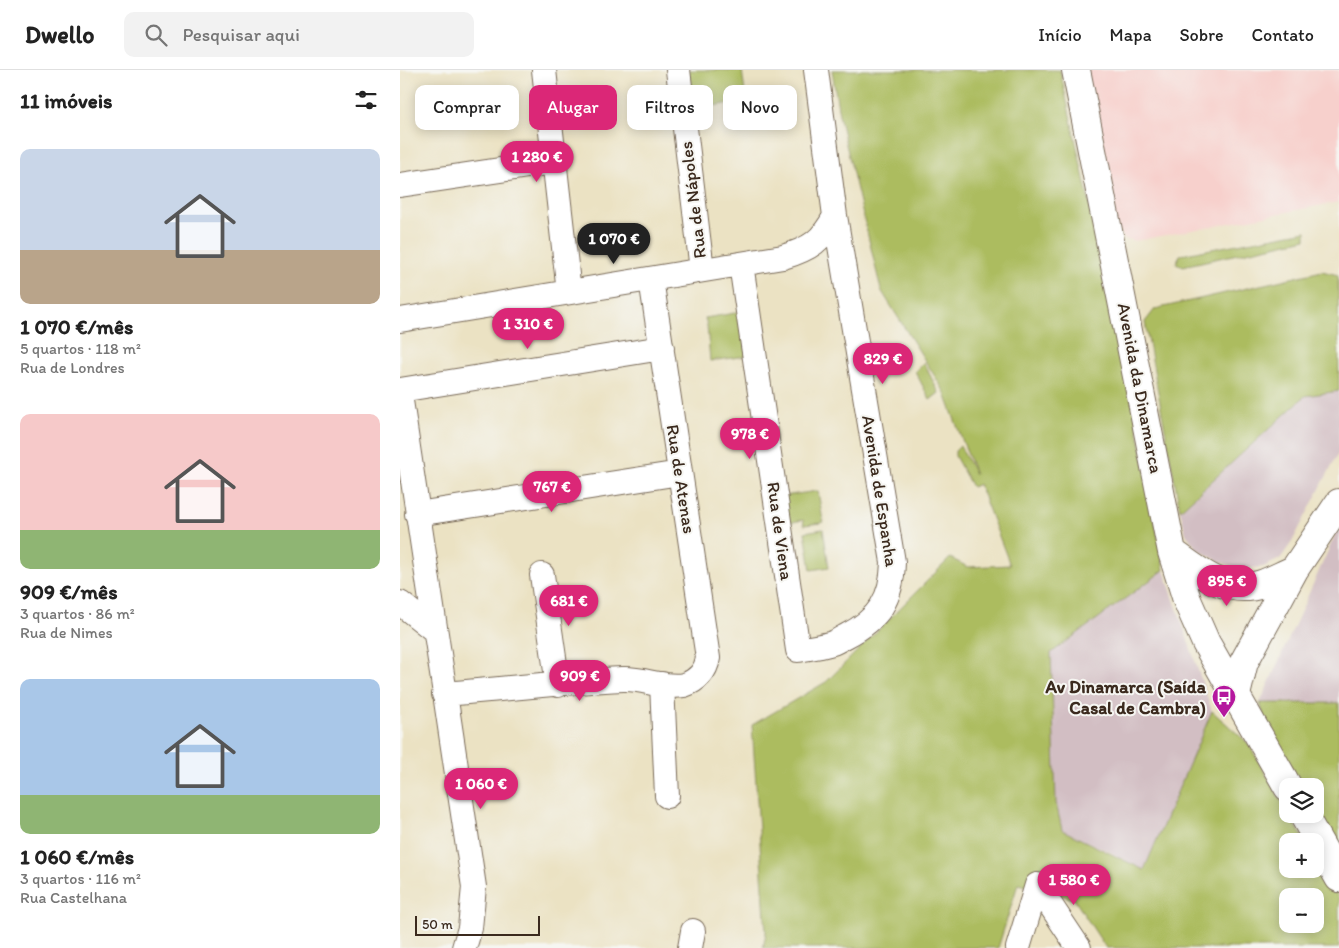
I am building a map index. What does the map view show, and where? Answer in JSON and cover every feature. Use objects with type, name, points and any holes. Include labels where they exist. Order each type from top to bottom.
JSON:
[{"type":"main road","name":"Avenida da Dinamarca","points":[[1076,70],[1172,552],[1187,600],[1206,643],[1283,778]]},
{"type":"main road","points":[[1236,695],[1244,662],[1294,570],[1339,503]]},
{"type":"main road","points":[[1172,552],[1206,577],[1234,586],[1261,585],[1294,570]]},
{"type":"main road","points":[[1308,823],[1339,878]]},
{"type":"street","points":[[544,70],[569,292]]},
{"type":"street","name":"Rua de Nápoles","points":[[678,70],[702,270]]},
{"type":"street","name":"Avenida de Espanha","points":[[798,650],[830,644],[863,627],[880,609],[889,594],[893,578],[893,560],[835,216],[816,70]]},
{"type":"street","points":[[400,185],[554,162]]},
{"type":"street","points":[[400,320],[784,257],[810,247],[825,234],[835,216]]},
{"type":"street","name":"Rua de Viena","points":[[741,264],[798,650]]},
{"type":"street","name":"Rua de Atenas","points":[[651,279],[708,658],[706,668],[693,681],[683,685],[662,684]]},
{"type":"street","points":[[400,390],[662,348]]},
{"type":"street","points":[[400,394],[474,887],[469,941]]},
{"type":"street","points":[[417,514],[680,473]]},
{"type":"street","points":[[542,574],[558,684]]},
{"type":"street","points":[[400,603],[434,630]]},
{"type":"street","points":[[444,694],[625,679],[662,684],[667,796]]},
{"type":"street","points":[[1018,948],[1037,885],[1079,948]]},
{"type":"shaded area","points":[[1083,70],[1339,70],[1339,202],[1135,241],[1124,238],[1115,225]]},
{"type":"shaded area","points":[[1339,391],[1339,452],[1292,542],[1280,559],[1263,567],[1242,569],[1220,562],[1197,549],[1186,534],[1180,510],[1305,396]]},
{"type":"shaded area","points":[[1339,526],[1339,703],[1260,703]]},
{"type":"shaded area","points":[[1164,570],[1212,711],[1144,870],[1062,830],[1056,803],[1051,653]]},
{"type":"green space","points":[[688,70],[742,70],[744,85],[723,85],[723,104],[713,106],[713,85],[690,85]]},
{"type":"green space","points":[[832,70],[1060,70],[1130,388],[1164,570],[1051,653],[1056,803],[1062,830],[1144,870],[1212,711],[1248,743],[1279,797],[1279,823],[1294,823],[1300,833],[1279,833],[1279,878],[1324,878],[1324,873],[1339,899],[1339,948],[1106,948],[1074,899],[1018,884],[998,948],[763,948],[766,933],[752,725],[826,682],[950,558],[968,567],[1010,565],[979,484],[972,487],[955,456],[955,451],[960,446],[975,474],[944,391],[881,290],[839,115]]},
{"type":"green space","points":[[1306,231],[1306,239],[1183,266],[1176,263],[1180,255]]},
{"type":"green space","points":[[1322,271],[1338,275],[1339,391],[1305,396],[1180,510],[1145,322],[1155,309]]},
{"type":"green space","points":[[741,312],[747,356],[710,361],[705,318]]},
{"type":"green space","points":[[924,363],[939,393],[930,400],[915,371]]},
{"type":"green space","points":[[818,491],[822,523],[804,525],[803,520],[787,523],[783,496]]},
{"type":"green space","points":[[823,529],[829,567],[811,570],[805,532]]},
{"type":"green space","points":[[1260,703],[1339,703],[1339,853],[1322,823],[1324,823],[1324,778],[1298,778],[1265,719]]},
{"type":"place","name":"Av Dinamarca (Saída Casal de Cambra)","points":[[1224,718]]}]
